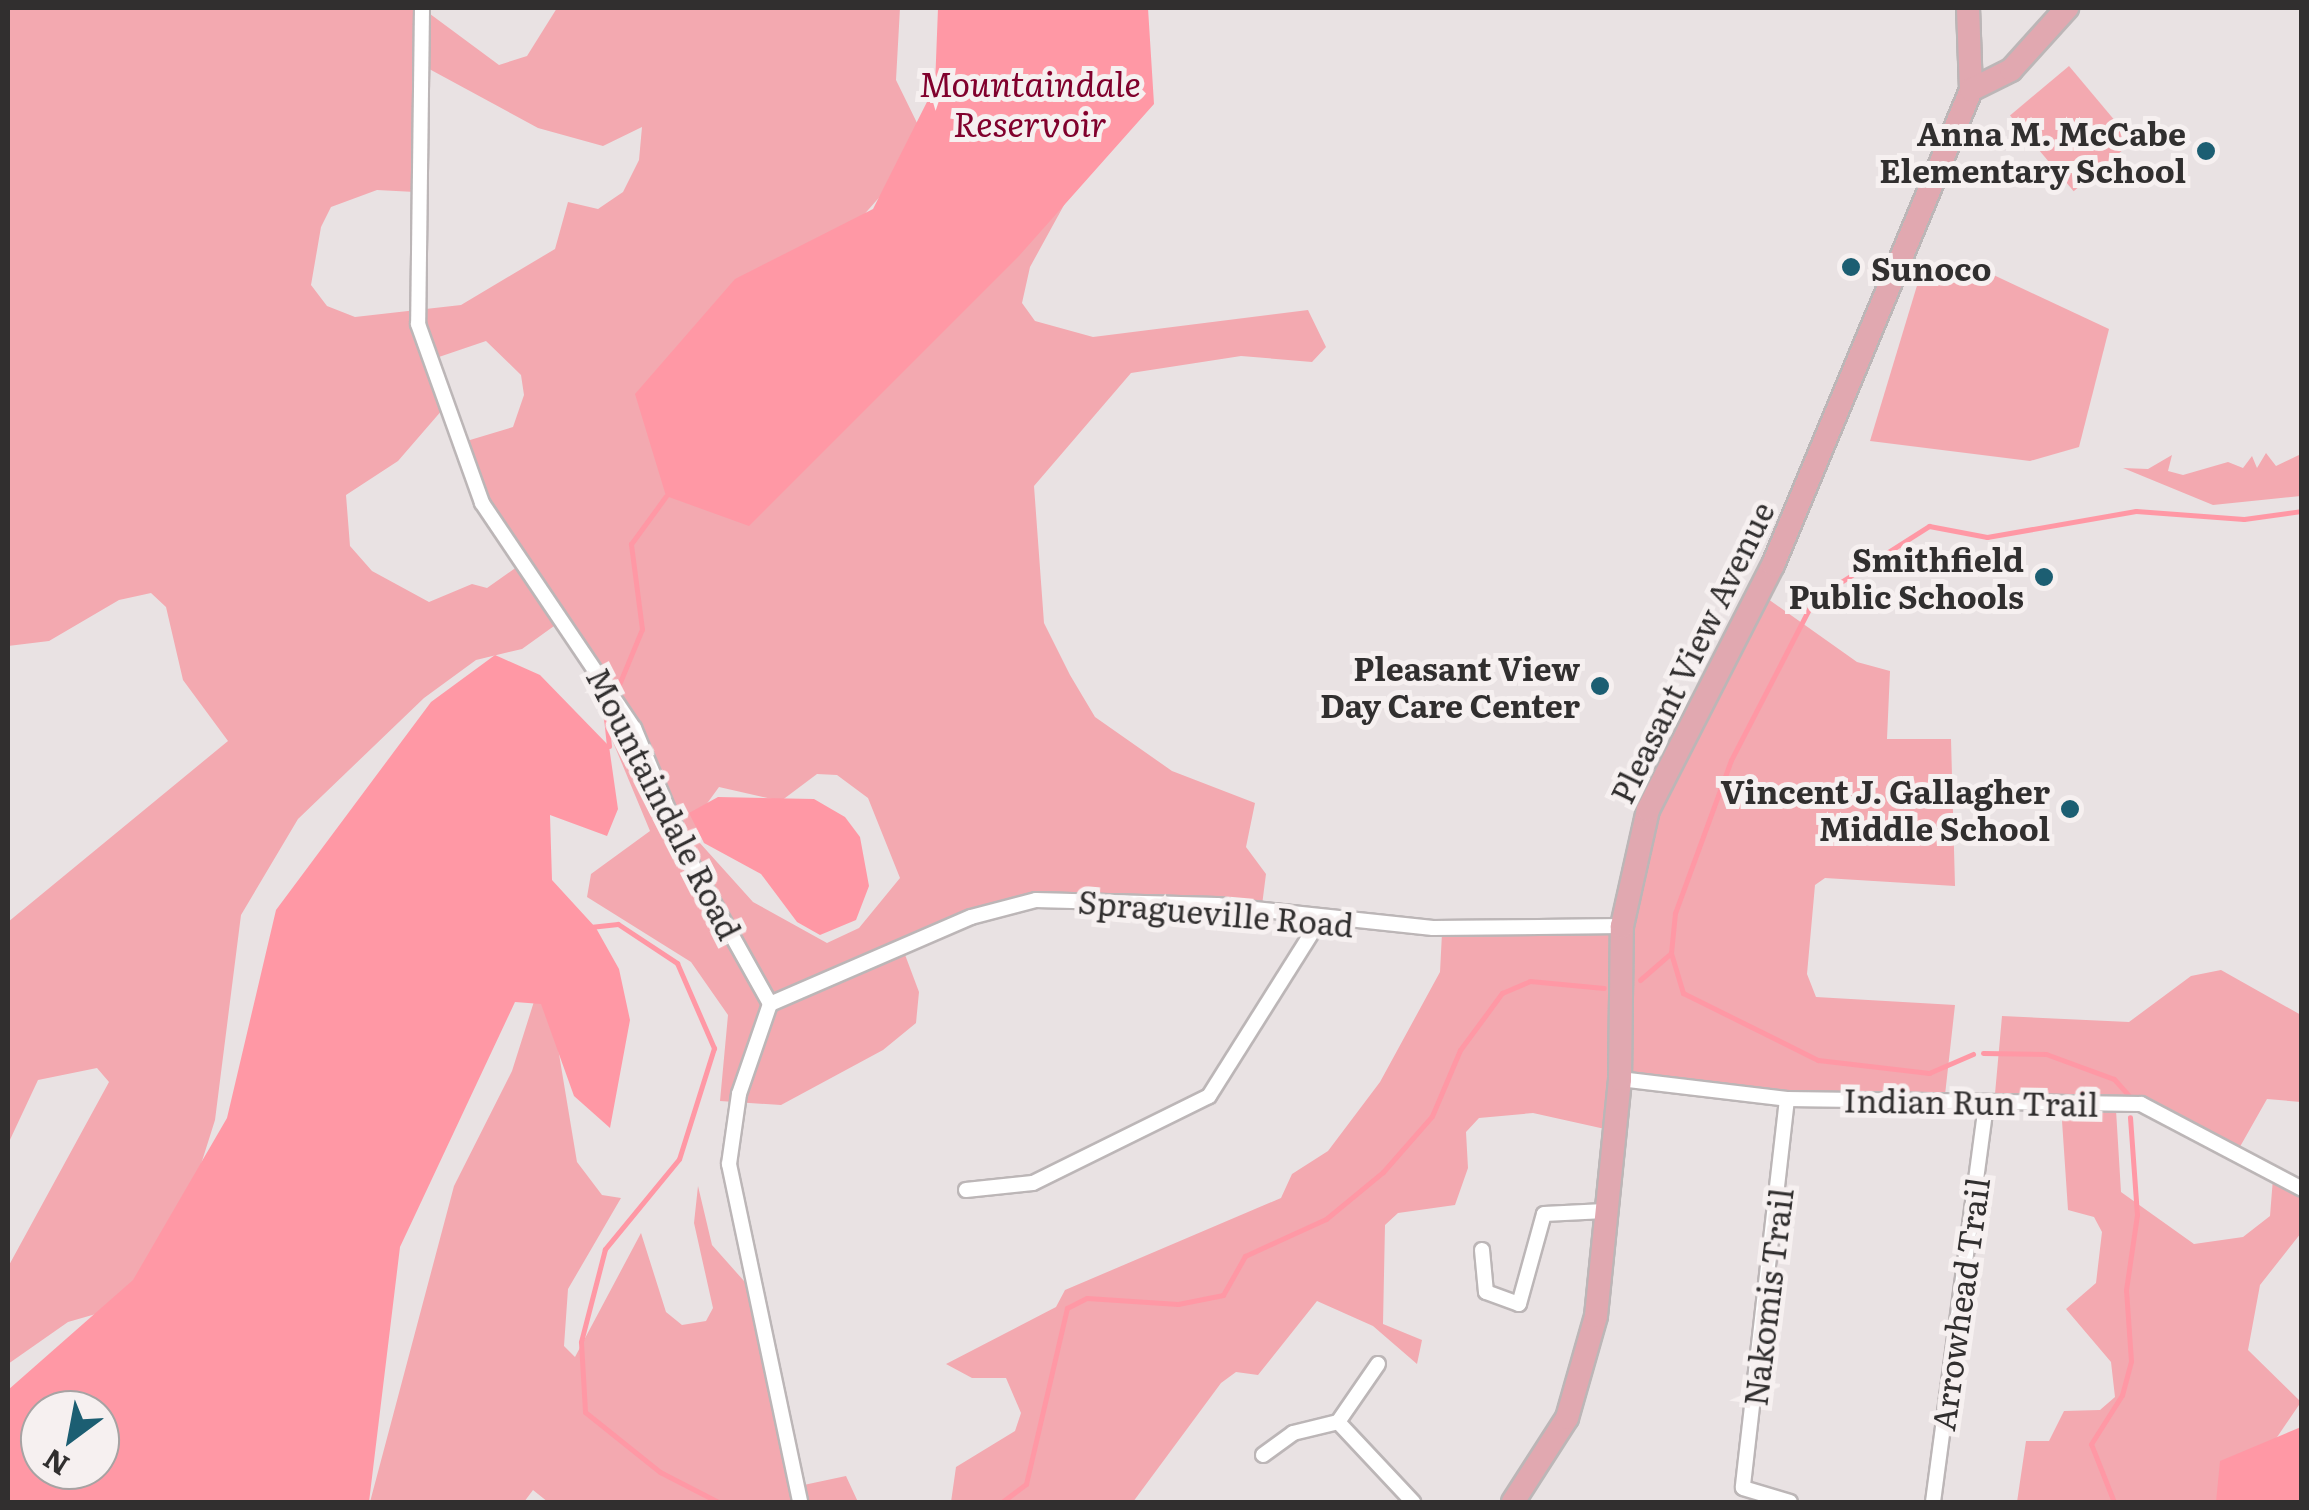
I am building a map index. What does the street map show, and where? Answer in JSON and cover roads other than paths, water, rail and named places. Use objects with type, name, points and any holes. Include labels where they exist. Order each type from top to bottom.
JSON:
[{"type":"main road","points":[[1968,8],[1971,90],[2011,70],[2067,8]]},
{"type":"main road","name":"Pleasant View Avenue","points":[[1513,1502],[1568,1418],[1584,1372],[1620,1079],[1622,926],[1648,810],[1773,565],[1971,90]]},
{"type":"street","name":"Mountaindale Road","points":[[422,8],[418,324],[482,502],[634,728],[688,857],[770,1004]]},
{"type":"street","name":"Spragueville Road","points":[[770,1004],[971,917],[1036,900],[1200,904],[1319,920],[1622,926]]},
{"type":"street","points":[[966,1190],[1033,1182],[1209,1096],[1319,920]]},
{"type":"street","points":[[770,1004],[739,1094],[728,1164],[800,1502]]},
{"type":"street","name":"Indian Run Trail","points":[[1620,1079],[1787,1099],[1986,1105],[2140,1104],[2302,1188]]},
{"type":"street","name":"Nakomis Trail","points":[[1787,1099],[1743,1494],[1790,1502]]},
{"type":"street","name":"Arrowhead Trail","points":[[1933,1502],[1986,1105]]},
{"type":"street","points":[[1482,1250],[1486,1292],[1519,1304],[1544,1214],[1605,1210]]},
{"type":"street","points":[[1263,1455],[1293,1433],[1338,1422],[1378,1364]]},
{"type":"street","points":[[1338,1422],[1413,1502]]},
{"type":"water","name":"Mountaindale Reservoir","points":[[938,8],[1148,8],[1154,104],[1018,257],[749,526],[666,496],[635,394],[735,279],[873,209],[935,86]]},
{"type":"water","points":[[495,655],[540,675],[609,746],[618,809],[607,836],[550,815],[552,880],[596,928],[619,969],[630,1020],[610,1128],[574,1096],[541,1004],[515,1002],[400,1247],[369,1502],[8,1502],[8,1390],[133,1280],[227,1118],[276,910],[431,702]]},
{"type":"water","points":[[718,797],[814,799],[845,817],[860,837],[869,886],[856,920],[820,935],[797,922],[761,874],[704,843],[689,813]]},
{"type":"water","points":[[2301,1427],[2301,1502],[2216,1502],[2220,1461]]},
{"type":"waterway","points":[[609,746],[606,716],[642,629],[631,544],[666,496]]},
{"type":"waterway","points":[[1822,594],[1929,526],[1987,537],[2136,511],[2244,519],[2302,511]]},
{"type":"waterway","points":[[1810,607],[1731,760],[1675,913],[1671,953],[1683,993],[1818,1060],[1929,1073],[1973,1054]]},
{"type":"waterway","points":[[590,927],[618,924],[677,963],[714,1048],[679,1159],[605,1249],[581,1342],[585,1412],[660,1472],[718,1502]]},
{"type":"waterway","points":[[1640,980],[1671,953]]},
{"type":"waterway","points":[[1002,1502],[1026,1484],[1067,1308],[1087,1298],[1178,1304],[1223,1295],[1245,1256],[1326,1219],[1383,1172],[1432,1116],[1460,1050],[1502,993],[1530,981],[1604,988]]},
{"type":"waterway","points":[[1983,1053],[2046,1054],[2114,1079],[2132,1099]]},
{"type":"waterway","points":[[2114,1502],[2091,1444],[2122,1395],[2131,1361],[2126,1290],[2137,1215],[2130,1117]]},
{"type":"place","name":"Anna M. McCabe Elementary School","points":[[2206,151]]},
{"type":"place","name":"Sunoco","points":[[1851,267]]},
{"type":"place","name":"Smithfield Public Schools","points":[[2044,577]]},
{"type":"place","name":"Pleasant View Day Care Center","points":[[1600,686]]},
{"type":"place","name":"Vincent J. Gallagher Middle School","points":[[2070,809]]}]
